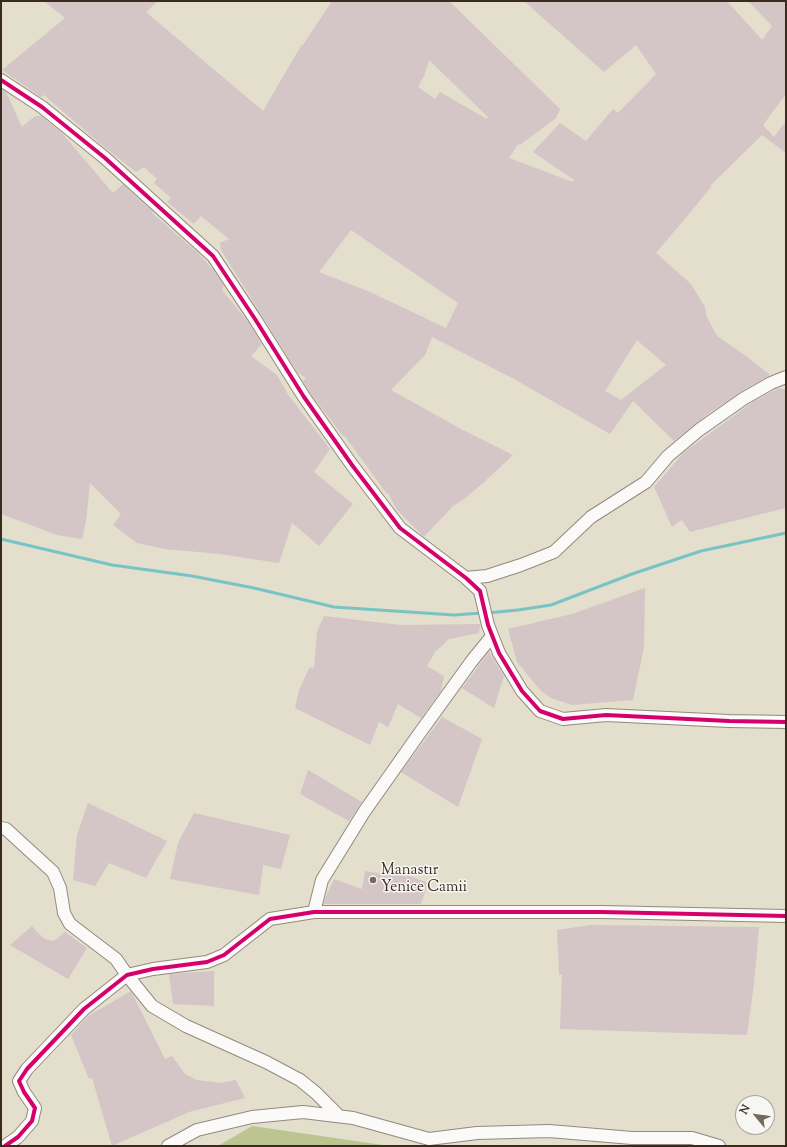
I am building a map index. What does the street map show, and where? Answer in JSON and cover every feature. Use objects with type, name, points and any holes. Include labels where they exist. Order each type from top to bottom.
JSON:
[{"type":"street","points":[[1,80],[42,107],[105,158],[213,256],[304,397],[352,465],[400,528],[466,578],[480,591],[490,631],[499,653],[522,692],[540,712],[563,719],[606,715],[729,721],[786,722]]},
{"type":"street","points":[[466,578],[487,576],[554,552],[591,517],[646,482],[668,456],[699,430],[743,399],[771,383],[786,377]]},
{"type":"street","points":[[314,912],[322,880],[364,812],[471,662],[490,631]]},
{"type":"street","points":[[1,828],[6,829],[53,872],[60,888],[64,913],[70,924],[116,959],[127,976],[152,1006],[186,1026],[259,1059],[300,1080],[316,1093],[339,1116]]},
{"type":"street","points":[[5,1146],[18,1137],[32,1121],[35,1108],[24,1092],[19,1081],[27,1069],[84,1009],[127,976],[153,968],[207,962],[224,955],[270,919],[314,912],[594,912],[786,916]]},
{"type":"street","points":[[168,1146],[197,1130],[252,1117],[303,1112],[353,1118],[429,1139],[477,1133],[549,1131],[632,1138],[692,1138],[719,1146]]},
{"type":"green space","points":[[252,1126],[328,1137],[390,1146],[218,1146]]},
{"type":"building","points":[[44,1],[158,1],[146,12],[263,111],[302,44],[303,45],[332,1],[449,1],[560,109],[556,118],[520,145],[518,144],[509,158],[573,182],[574,180],[533,152],[560,123],[586,141],[613,109],[618,113],[656,74],[636,45],[604,72],[524,1],[727,1],[762,40],[772,26],[748,1],[786,1],[786,94],[763,125],[774,137],[786,121],[786,153],[762,135],[710,186],[711,187],[656,253],[691,284],[705,307],[706,315],[717,336],[746,356],[769,374],[769,376],[713,410],[674,441],[633,401],[610,434],[514,379],[432,337],[425,355],[391,390],[461,429],[513,455],[483,483],[453,506],[424,537],[397,510],[388,493],[387,494],[344,435],[343,436],[310,393],[303,381],[306,378],[297,372],[221,250],[220,243],[229,239],[201,216],[194,224],[167,202],[171,198],[154,183],[157,179],[144,167],[136,172],[103,146],[44,95],[41,97],[2,70],[65,18]],"holes":[[[429,60],[488,117],[487,119],[440,92],[435,99],[418,87],[424,76]],[[351,230],[458,303],[446,328],[370,292],[319,272]],[[637,340],[666,365],[621,400],[605,391]]]},
{"type":"building","points":[[1,89],[6,92],[22,127],[35,116],[41,116],[61,132],[113,193],[123,184],[153,212],[152,213],[198,253],[214,271],[224,286],[222,290],[249,323],[262,344],[251,356],[277,375],[289,396],[330,449],[314,472],[353,504],[319,546],[292,523],[279,563],[220,554],[165,549],[137,543],[113,525],[121,514],[90,483],[86,521],[82,539],[57,535],[1,514]]},
{"type":"building","points":[[779,388],[786,390],[786,508],[690,532],[682,520],[672,527],[654,487],[683,453],[754,401]]},
{"type":"building","points":[[645,588],[644,647],[633,700],[572,705],[551,698],[541,691],[517,662],[508,629],[572,614]]},
{"type":"building","points":[[324,616],[401,625],[480,624],[479,633],[449,639],[435,652],[427,666],[444,676],[441,691],[421,718],[398,704],[388,727],[379,722],[370,745],[295,708],[299,690],[310,667],[314,669],[317,632]]},
{"type":"building","points":[[489,652],[504,676],[494,708],[462,688]]},
{"type":"building","points":[[442,717],[482,739],[458,807],[401,772]]},
{"type":"building","points":[[308,770],[362,802],[349,821],[300,794]]},
{"type":"building","points":[[88,803],[167,841],[146,878],[109,863],[95,886],[73,880],[77,835]]},
{"type":"building","points":[[194,813],[290,835],[281,869],[263,865],[259,895],[170,879],[178,843]]},
{"type":"building","points":[[391,869],[428,883],[421,904],[324,904],[334,879],[362,889],[365,871],[389,875]]},
{"type":"building","points":[[590,925],[759,927],[754,984],[747,1035],[560,1029],[562,975],[559,975],[557,930]]},
{"type":"building","points":[[32,926],[45,939],[54,941],[65,932],[87,948],[68,979],[10,945]]},
{"type":"building","points":[[214,971],[214,1006],[173,1004],[169,974]]},
{"type":"building","points":[[131,991],[165,1059],[172,1056],[185,1074],[197,1080],[221,1083],[236,1080],[245,1098],[189,1112],[112,1146],[92,1078],[89,1079],[71,1035],[88,1016]]},
{"type":"waterway","points":[[487,613],[551,605],[632,574],[701,551],[786,533]]},
{"type":"waterway","points":[[1,539],[112,565],[192,576],[254,588],[334,607],[454,615],[482,613]]},
{"type":"cycle path","points":[[1,80],[42,107],[105,158],[213,256],[304,397],[352,465],[400,528],[466,578],[480,591],[488,625],[499,653],[522,691],[540,711],[563,719],[606,715],[729,721],[786,722]]},
{"type":"cycle path","points":[[5,1146],[18,1137],[32,1121],[35,1108],[24,1092],[19,1081],[27,1069],[84,1009],[127,975],[153,969],[207,962],[224,955],[270,919],[314,912],[602,912],[786,916]]},
{"type":"place","name":"Manastır Yenice Camii","points":[[373,880]]}]
